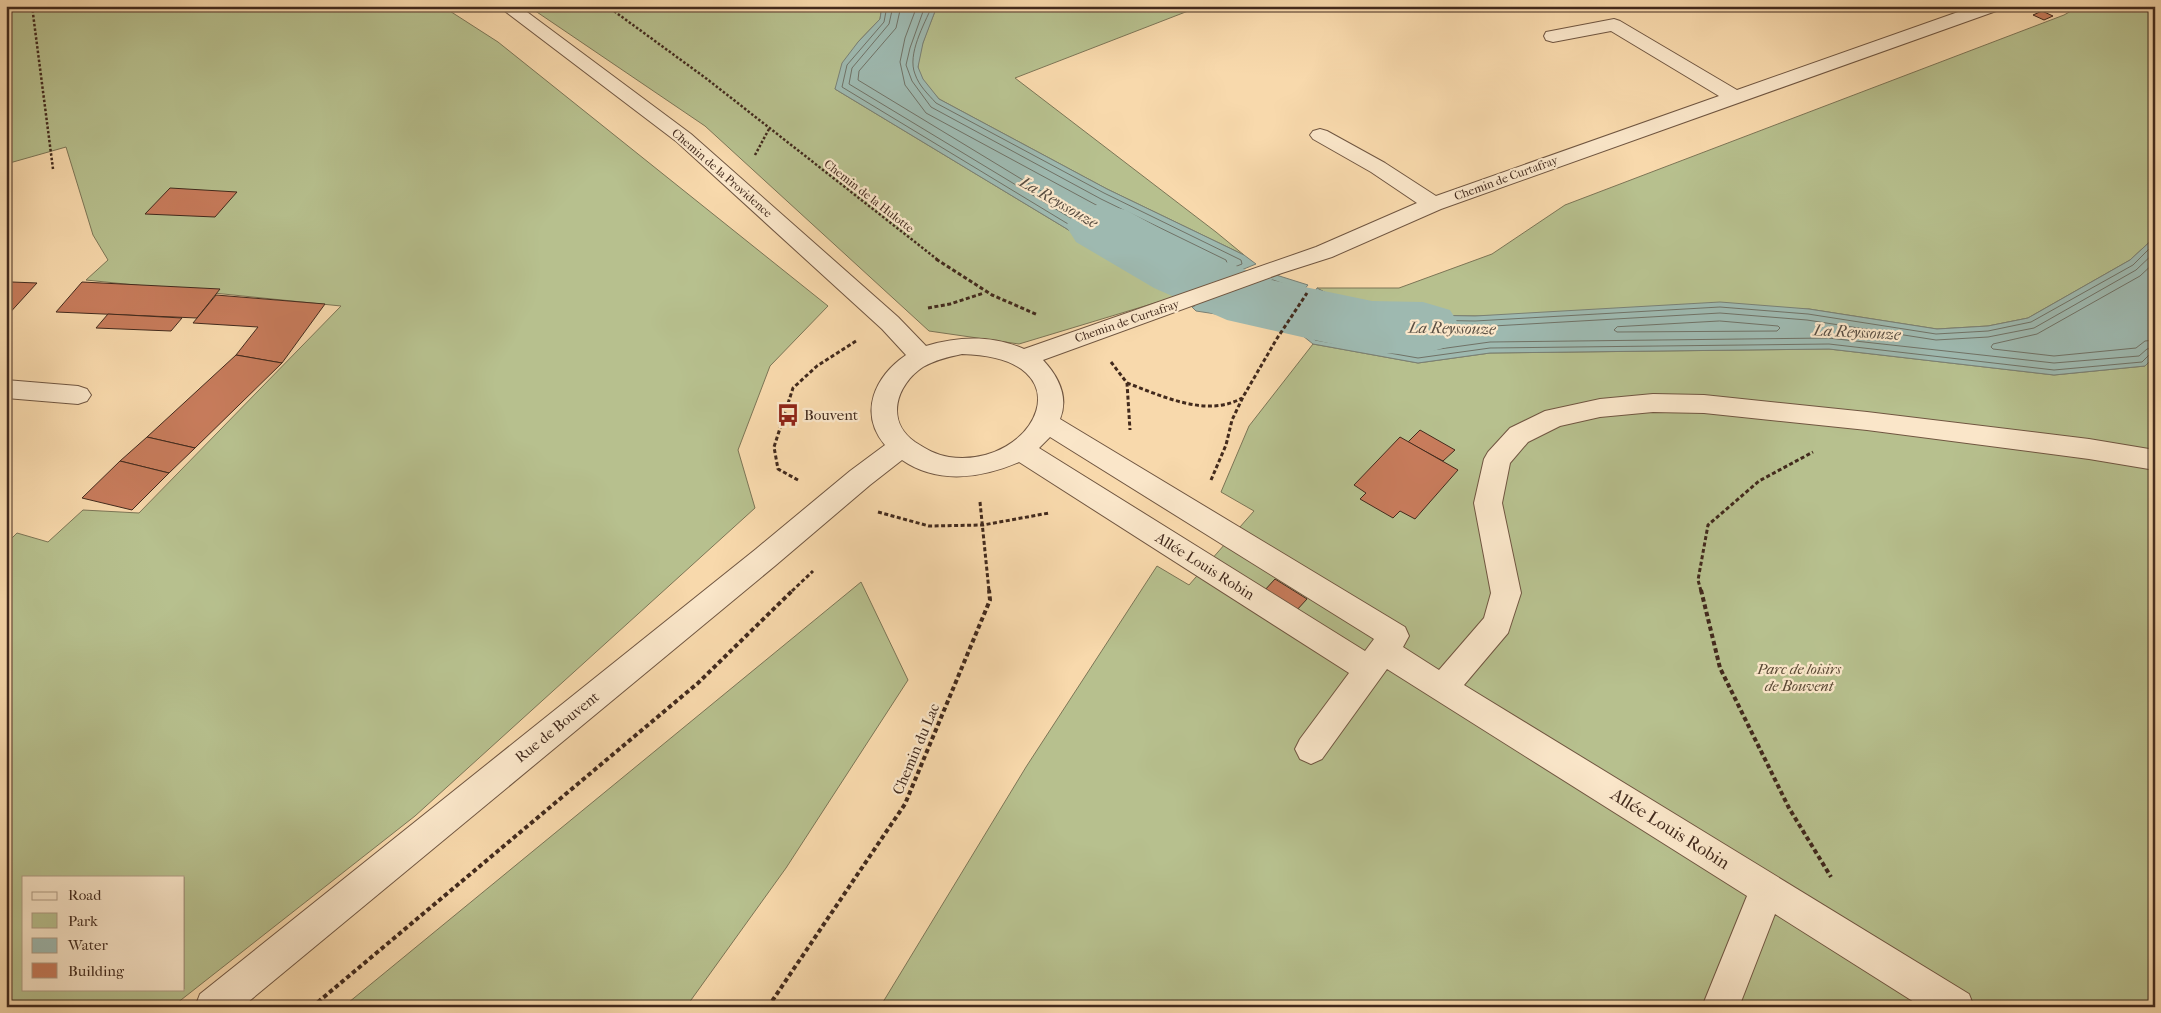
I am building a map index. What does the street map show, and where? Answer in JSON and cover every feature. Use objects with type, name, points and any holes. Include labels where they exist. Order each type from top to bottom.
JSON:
[{"type":"street","name":"Chemin de la Providence","points":[[507,6],[684,138],[890,323],[922,357]]},
{"type":"street","name":"Chemin de Curtafray","points":[[1023,358],[1175,306],[1274,268],[1324,252],[1433,204],[1992,6]]},
{"type":"street","points":[[1553,36],[1614,25],[1735,97]]},
{"type":"street","points":[[1320,135],[1365,159],[1418,192],[1433,204]]},
{"type":"street","points":[[962,346],[984,346],[1004,350],[1023,358],[1036,368],[1045,380],[1050,394],[1051,408],[1047,423],[1036,438],[1011,456],[977,466],[952,467],[932,463],[915,457],[901,447],[887,429],[882,409],[887,389],[901,371],[922,357],[941,349],[962,346]]},
{"type":"street","points":[[6,389],[78,395]]},
{"type":"street","points":[[1443,688],[1497,624],[1506,593],[1488,503],[1497,459],[1519,435],[1554,418],[1600,408],[1653,403],[1704,404],[1867,421],[2089,449],[2155,460]]},
{"type":"street","points":[[1047,423],[1394,636],[1311,749]]},
{"type":"street","name":"Rue de Bouvent","points":[[213,1007],[838,496],[901,447]]},
{"type":"street","name":"Allée Louis Robin","points":[[1021,450],[1091,495],[1376,660],[1443,688],[1956,1007]]},
{"type":"street","points":[[1720,1007],[1767,889]]},
{"type":"path","points":[[32,6],[53,170]]},
{"type":"path","name":"Chemin de la Hulotte","points":[[607,6],[684,60],[917,244],[984,292],[1019,309],[1062,322],[1083,336],[1104,352],[1126,382],[1162,396],[1210,406],[1228,405],[1243,397]]},
{"type":"path","points":[[1195,515],[1226,445],[1232,420],[1243,397],[1276,340],[1312,286]]},
{"type":"path","points":[[984,292],[950,304],[915,311],[851,343],[817,366],[793,388],[782,416],[774,448],[778,469],[875,512],[929,526],[983,525],[1050,513],[1072,506],[1091,495]]},
{"type":"path","points":[[1836,885],[1789,808],[1720,668],[1698,580],[1708,526],[1759,480],[1833,442],[1867,421]]},
{"type":"path","name":"Chemin du Lac","points":[[768,1007],[905,804],[990,600],[977,466]]},
{"type":"path","points":[[312,1007],[698,683],[818,566]]},
{"type":"green space","points":[[6,6],[442,6],[498,42],[828,306],[770,366],[738,450],[755,508],[415,816],[172,1007],[6,1007],[6,544],[17,533],[48,542],[83,510],[139,513],[341,306],[86,280],[108,260],[93,235],[66,147],[6,164]]},
{"type":"green space","points":[[528,6],[882,6],[880,19],[858,42],[835,89],[1178,296],[1019,344],[929,331],[705,126]]},
{"type":"green space","points":[[937,6],[1201,6],[1015,78],[1244,255],[1107,189],[939,99],[923,80],[918,66],[922,45]]},
{"type":"green space","points":[[2080,6],[2155,6],[2155,237],[2130,260],[2028,318],[1988,326],[1937,329],[1809,309],[1475,316],[1365,314],[1317,288],[1399,288],[1492,254],[1565,205],[2064,15]]},
{"type":"green space","name":"Parc de loisirs de Bouvent","points":[[1313,344],[1418,363],[1490,353],[1829,349],[2054,375],[2145,366],[2155,356],[2155,1007],[880,1007],[1026,767],[1157,566],[1189,585],[1254,511],[1221,492],[1249,426]]},
{"type":"green space","points":[[861,582],[908,680],[786,868],[686,1007],[343,1007]]},
{"type":"water","points":[[882,6],[937,6],[923,43],[918,67],[923,79],[939,99],[1107,189],[1244,255],[1256,264],[1178,296],[835,89],[842,63],[858,42],[880,19]]},
{"type":"water","points":[[2155,237],[2155,356],[2145,366],[2054,375],[1829,349],[1490,353],[1418,363],[1313,344],[1293,328],[1317,288],[1365,314],[1475,316],[1720,302],[1809,309],[1937,329],[1988,326],[2028,318],[2130,260]]},
{"type":"water","points":[[1273,274],[1308,285],[1275,323],[1196,311],[1192,307]]},
{"type":"building","points":[[2042,11],[2053,16],[2044,20],[2033,15]]},
{"type":"building","points":[[170,188],[237,192],[215,217],[145,214]]},
{"type":"building","points":[[12,282],[37,283],[6,317],[6,287]]},
{"type":"building","points":[[82,282],[220,289],[197,318],[56,312]]},
{"type":"building","points":[[216,295],[325,304],[282,363],[236,355],[258,327],[193,323]]},
{"type":"building","points":[[108,314],[182,318],[171,331],[96,328]]},
{"type":"building","points":[[236,355],[282,363],[195,448],[147,437]]},
{"type":"building","points":[[1420,430],[1455,450],[1443,461],[1408,442]]},
{"type":"building","points":[[147,437],[195,448],[169,473],[120,461]]},
{"type":"building","points":[[1400,437],[1458,470],[1415,519],[1400,511],[1393,518],[1360,499],[1366,493],[1354,485]]},
{"type":"building","points":[[120,461],[169,473],[132,510],[82,498]]},
{"type":"building","points":[[1275,579],[1307,599],[1296,611],[1264,591]]},
{"type":"waterway","name":"La Reyssouze","points":[[1101,226],[1180,271],[1254,302],[1372,327],[1423,328]]},
{"type":"place","name":"Bouvent","points":[[788,415]]}]
